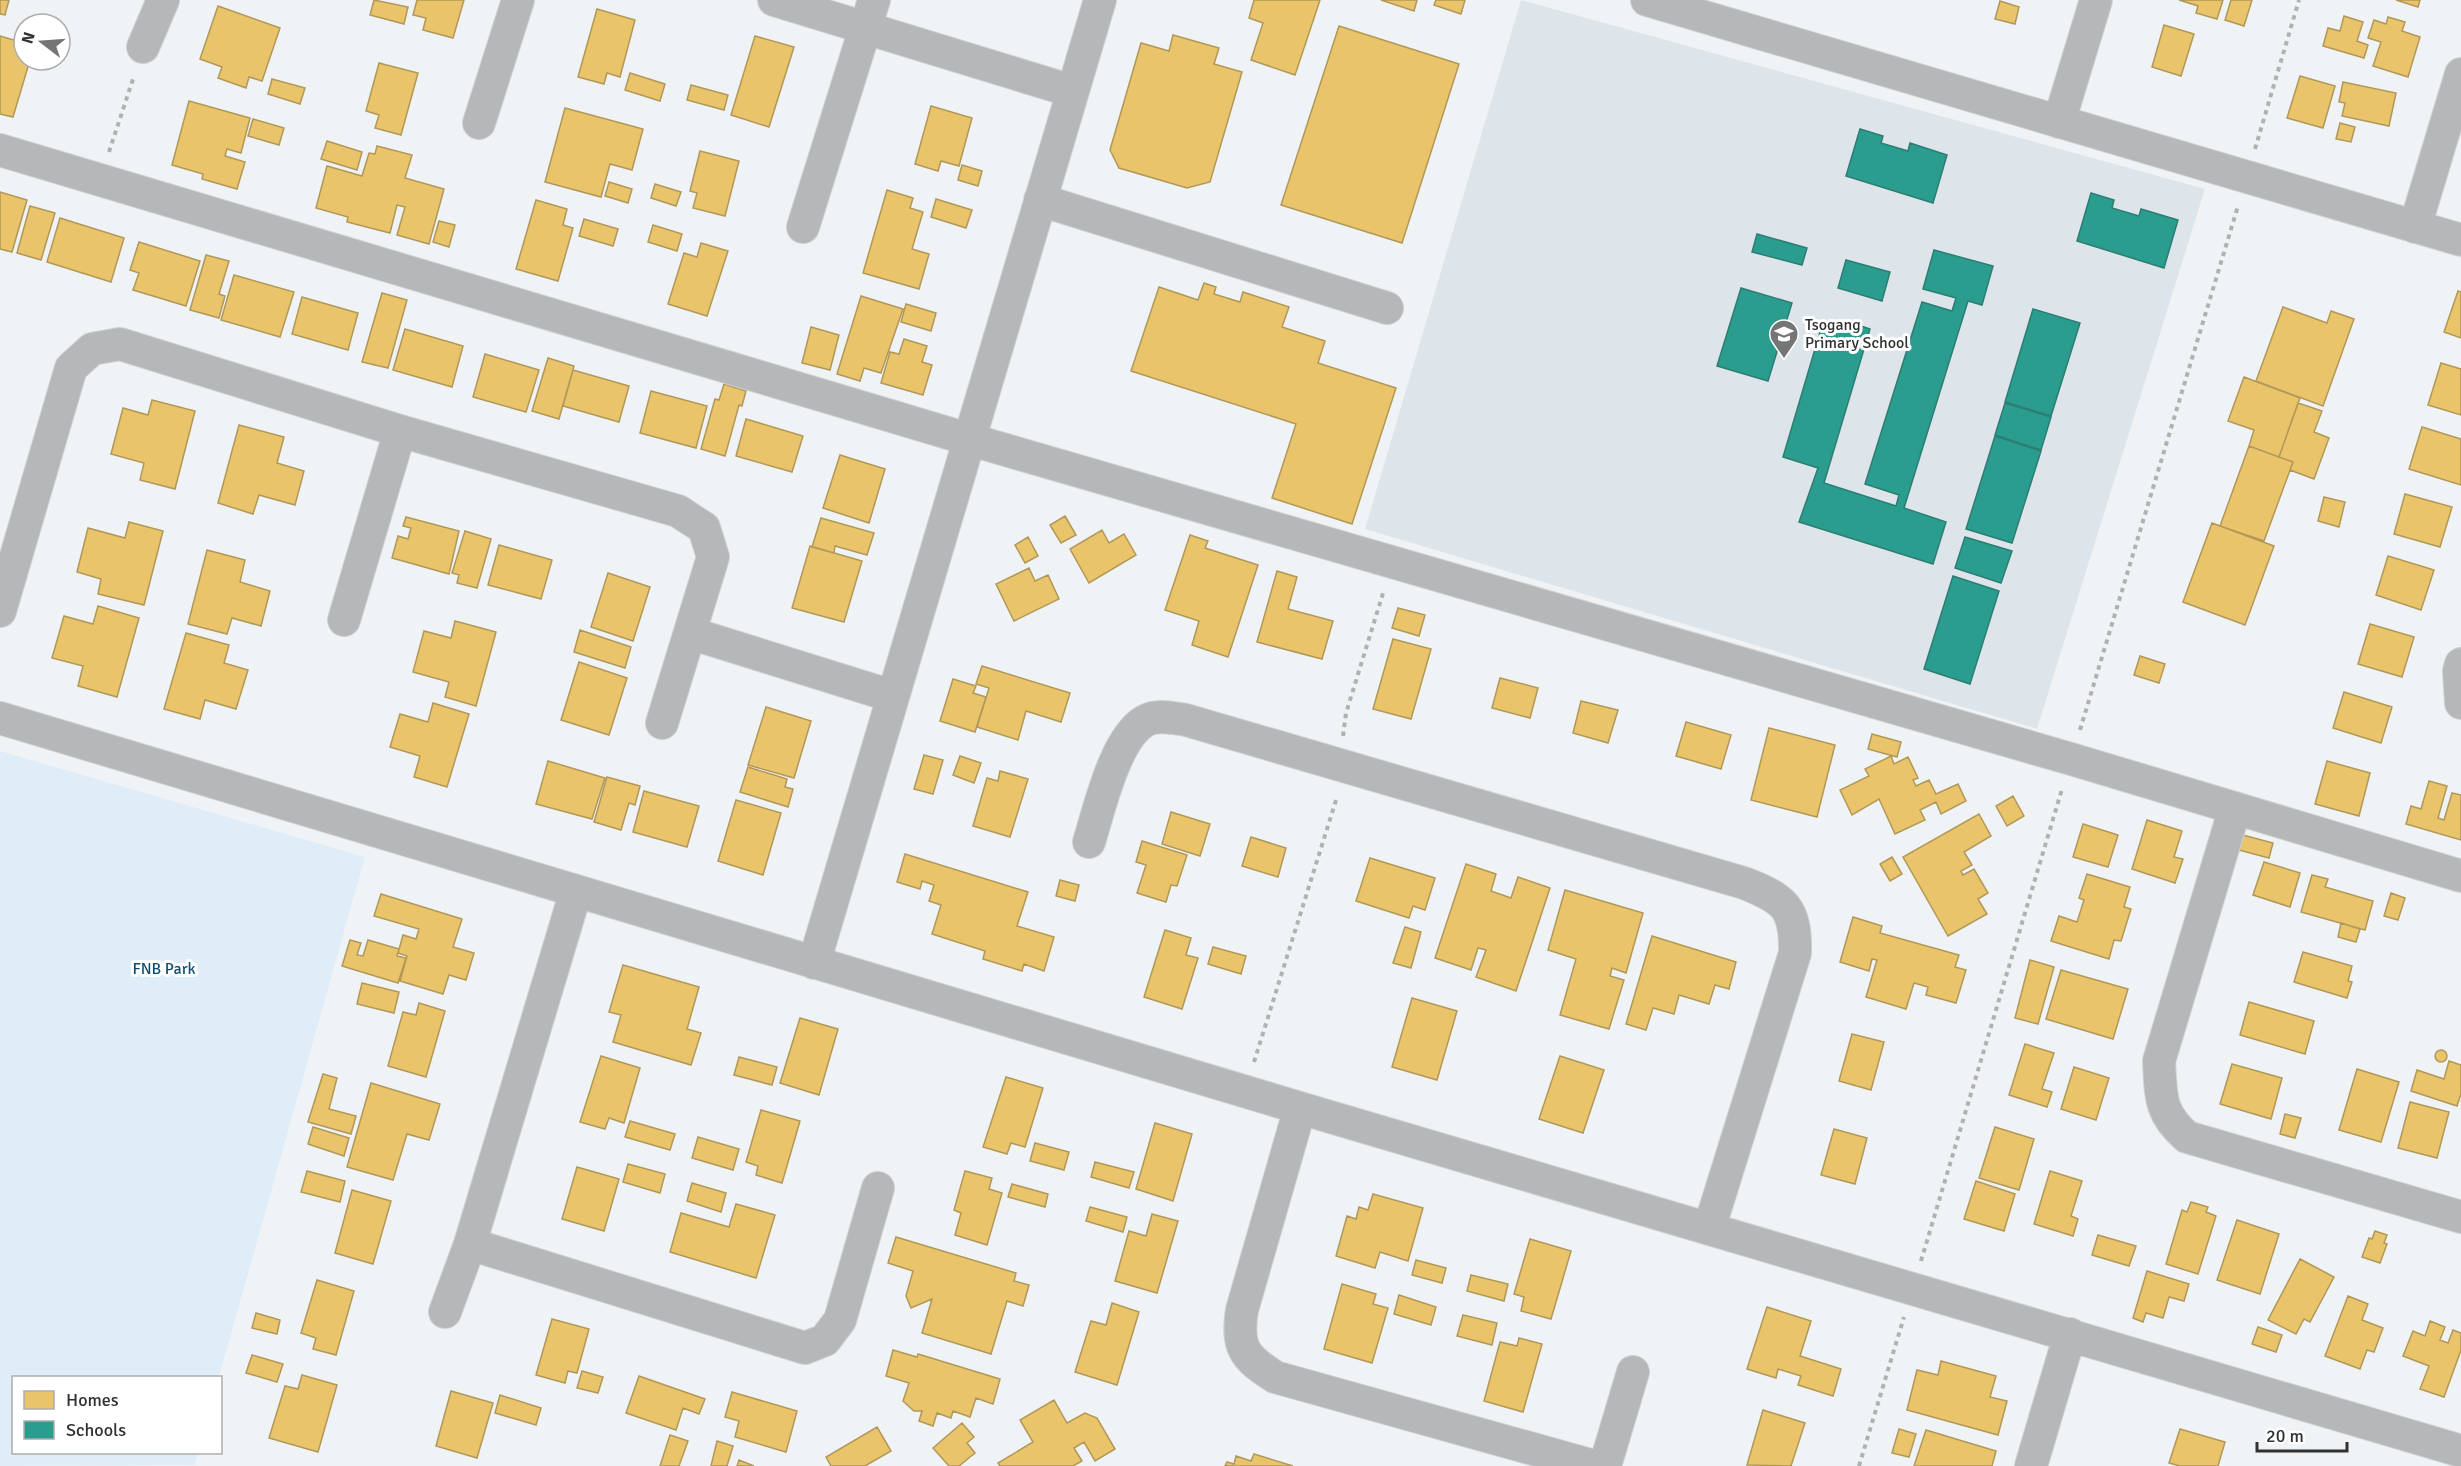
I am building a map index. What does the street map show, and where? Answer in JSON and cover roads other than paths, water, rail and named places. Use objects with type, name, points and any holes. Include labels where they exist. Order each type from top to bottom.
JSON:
[{"type":"street","points":[[143,47],[163,0]]},
{"type":"street","points":[[479,123],[518,0]]},
{"type":"street","points":[[774,0],[870,13],[1072,91]]},
{"type":"street","points":[[814,963],[1100,0]]},
{"type":"street","points":[[1647,0],[2461,240]]},
{"type":"street","points":[[2059,122],[2096,0]]},
{"type":"street","points":[[803,227],[870,13]]},
{"type":"street","points":[[2415,227],[2461,74]]},
{"type":"street","points":[[0,150],[100,182],[968,440],[1393,562],[2461,876]]},
{"type":"street","points":[[1040,200],[1387,308]]},
{"type":"street","points":[[0,611],[71,368],[93,349],[120,344],[400,431],[678,511],[704,528],[713,557],[662,723]]},
{"type":"street","points":[[344,620],[400,431]]},
{"type":"street","points":[[690,633],[892,696]]},
{"type":"street","points":[[2461,664],[2459,671],[2461,704]]},
{"type":"street","points":[[1089,842],[1119,752],[1130,733],[1146,720],[1165,716],[1186,720],[1744,882],[1771,893],[1787,908],[1796,928],[1795,953],[1709,1228]]},
{"type":"street","points":[[0,718],[1300,1108],[2461,1450]]},
{"type":"street","points":[[2235,808],[2159,1061],[2161,1101],[2171,1123],[2187,1137],[2461,1217]]},
{"type":"street","points":[[446,1312],[470,1244],[576,891]]},
{"type":"street","points":[[1300,1108],[1242,1310],[1239,1332],[1244,1350],[1256,1365],[1275,1377],[1593,1466]]},
{"type":"street","points":[[470,1244],[805,1347],[825,1340],[840,1320],[878,1188]]},
{"type":"street","points":[[2031,1466],[2070,1334]]},
{"type":"street","points":[[1605,1466],[1633,1372]]},
{"type":"place","name":"Tsogang Primary School","points":[[1784,360]]},
{"type":"park label","name":"FNB Park","points":[[164,969]]}]
